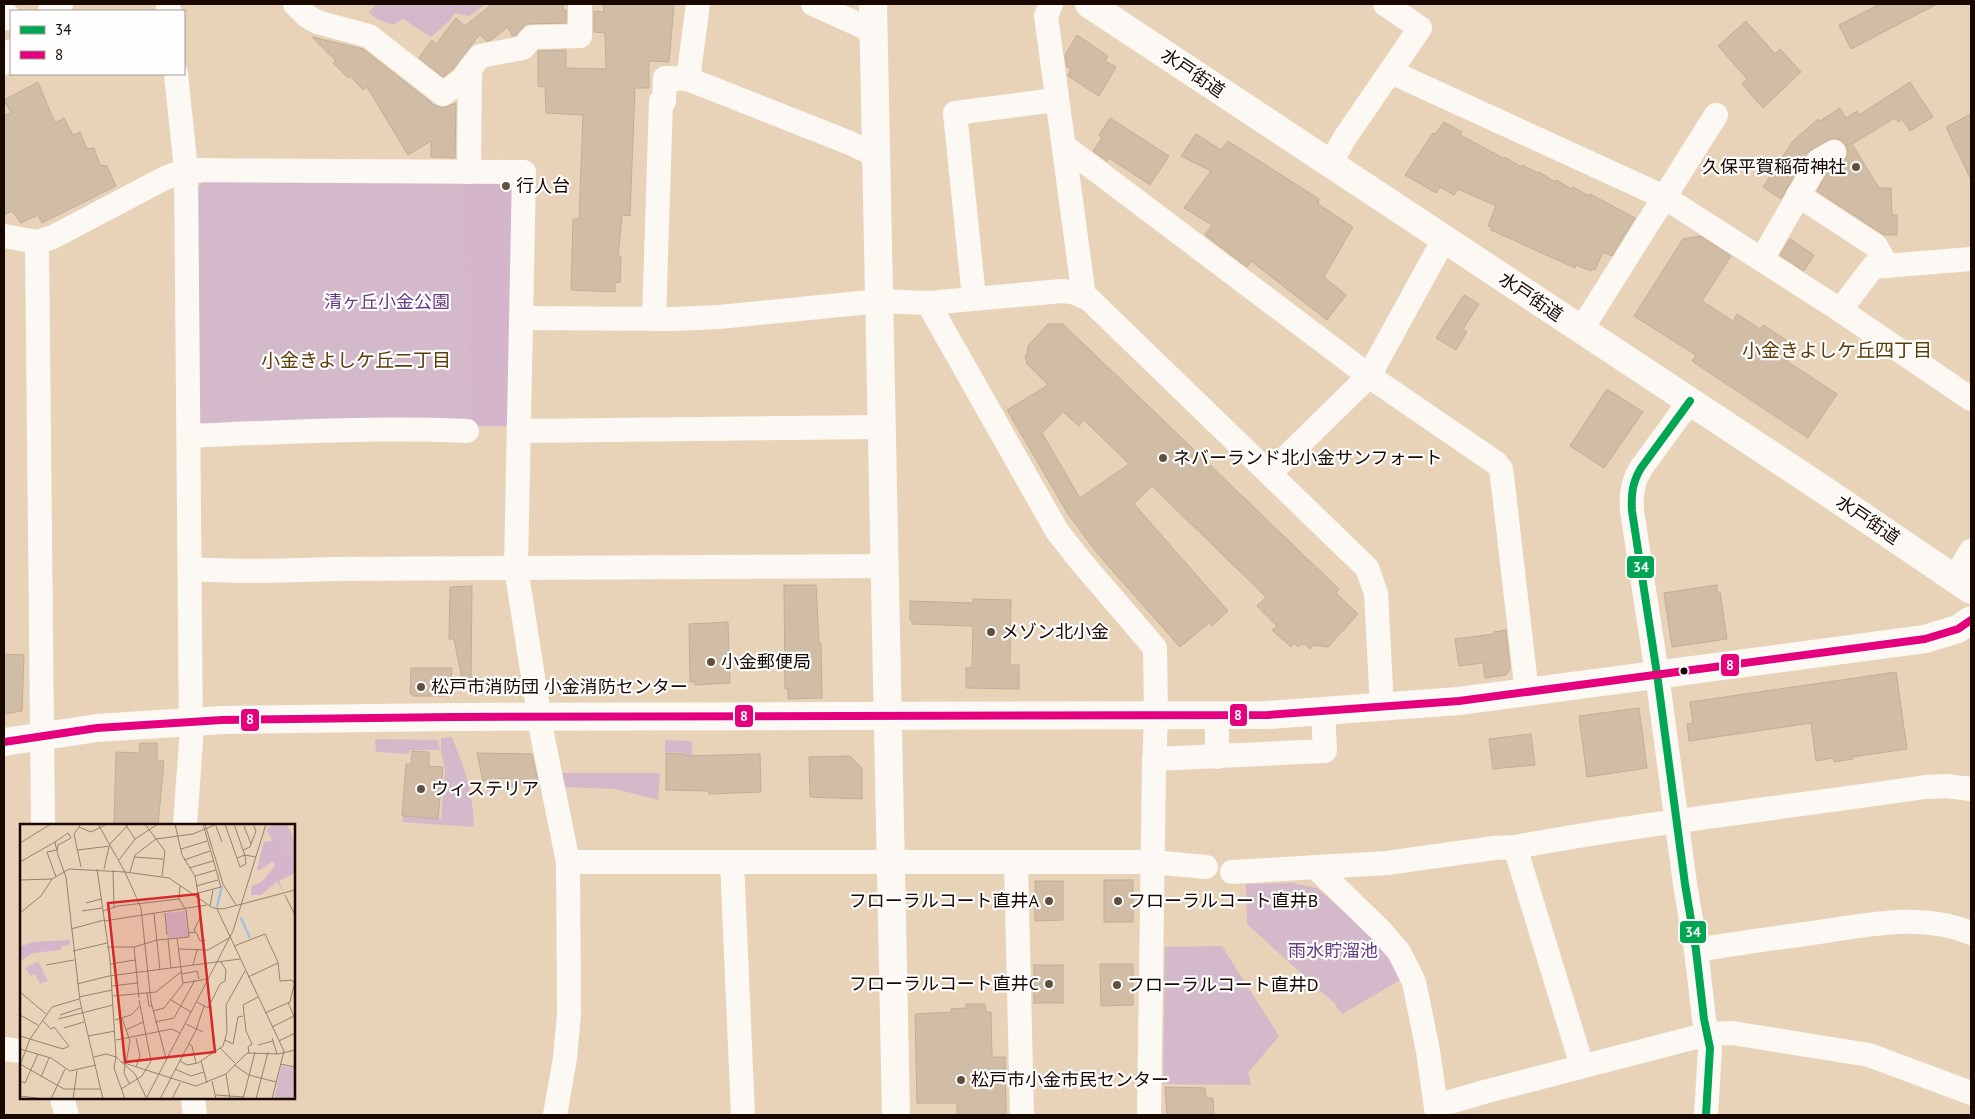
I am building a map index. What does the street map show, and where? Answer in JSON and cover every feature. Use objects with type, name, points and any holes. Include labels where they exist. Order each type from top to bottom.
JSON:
[{"type":"main road","points":[[873,4],[896,1115]]},
{"type":"main road","name":"水戸街道","points":[[1089,4],[1690,401],[1962,584]]},
{"type":"main road","points":[[4,742],[97,728],[191,721],[453,717],[1156,717],[1268,715],[1382,708],[1527,693],[1925,639],[1958,629],[1971,620]]},
{"type":"street","points":[[295,4],[307,16],[317,22],[368,36],[443,94],[463,79],[480,56],[523,48],[532,37],[580,36],[580,4]]},
{"type":"street","points":[[688,80],[698,4]]},
{"type":"street","points":[[813,4],[873,31]]},
{"type":"street","points":[[1051,4],[1046,16],[1084,297]]},
{"type":"street","points":[[1331,163],[1344,138],[1420,28],[1385,4]]},
{"type":"street","points":[[469,172],[470,69]]},
{"type":"street","points":[[1391,72],[1664,197],[1840,310],[1971,399]]},
{"type":"street","points":[[176,75],[186,170],[191,741],[185,824]]},
{"type":"street","points":[[654,319],[661,101],[664,101],[665,78],[688,80],[823,132],[875,155]]},
{"type":"street","points":[[974,298],[955,114],[1056,100]]},
{"type":"street","points":[[1581,330],[1716,115]]},
{"type":"street","points":[[1064,146],[1369,376],[1496,463],[1501,470],[1527,693]]},
{"type":"street","points":[[1762,259],[1819,160],[1834,152]]},
{"type":"street","points":[[4,236],[37,242],[53,236],[165,178],[186,170],[524,172],[516,568],[539,718],[568,862],[569,1014],[565,1058],[555,1115]]},
{"type":"street","points":[[1798,195],[1876,246],[1887,266]]},
{"type":"street","points":[[1270,473],[1369,376],[1444,239]]},
{"type":"street","points":[[37,242],[43,824]]},
{"type":"street","points":[[1840,310],[1873,267],[1971,259]]},
{"type":"street","points":[[522,318],[654,319],[719,317],[880,301],[928,303],[1062,291],[1089,299],[1367,568],[1376,593],[1382,708]]},
{"type":"street","points":[[928,303],[1057,531],[1155,648],[1156,717],[1149,1115]]},
{"type":"street","points":[[1690,401],[1641,468],[1635,478],[1631,492],[1632,511],[1708,1034],[1710,1057],[1706,1115]]},
{"type":"street","points":[[520,431],[882,427]]},
{"type":"street","points":[[189,436],[298,432],[467,431]]},
{"type":"street","points":[[1962,584],[1971,551]]},
{"type":"street","points":[[190,569],[270,572],[331,569],[884,566]]},
{"type":"street","points":[[1154,759],[1325,751],[1323,711]]},
{"type":"street","points":[[1217,716],[1217,757]]},
{"type":"street","points":[[1232,872],[1388,863],[1494,848],[1515,847],[1676,820],[1791,807],[1925,787],[1946,786],[1971,789]]},
{"type":"street","points":[[1515,847],[1582,1066]]},
{"type":"street","points":[[568,862],[1152,862],[1206,867]]},
{"type":"street","points":[[732,862],[743,1115]]},
{"type":"street","points":[[1016,863],[1022,1115]]},
{"type":"street","points":[[1315,868],[1380,930],[1399,952],[1414,982],[1428,1051],[1436,1111],[1582,1066],[1708,1034],[1732,1033],[1869,1055],[1971,1093]]},
{"type":"street","points":[[1696,950],[1872,924],[1933,922],[1971,933]]},
{"type":"street","points":[[4,1049],[20,1050]]},
{"type":"street","points":[[62,1099],[67,1115]]},
{"type":"street","points":[[193,1099],[195,1115]]},
{"type":"green space","points":[[376,4],[486,4],[469,16],[455,13],[431,37],[403,19],[393,25],[368,13]]},
{"type":"green space","name":"清ヶ丘小金公園","points":[[464,177],[509,426],[208,430],[198,420],[196,188],[206,179]]},
{"type":"green space","points":[[452,737],[467,781],[474,815],[474,827],[402,822],[403,817],[441,819],[445,770],[441,751],[441,738]]},
{"type":"green space","points":[[375,739],[438,740],[440,750],[410,750],[409,754],[376,752]]},
{"type":"green space","points":[[665,740],[692,741],[691,772],[686,772],[686,753],[665,752]]},
{"type":"green space","points":[[558,773],[660,773],[658,800],[616,789],[561,787]]},
{"type":"green space","name":"雨水貯溜池","points":[[1293,883],[1317,888],[1380,943],[1404,978],[1342,1014],[1334,1003],[1247,924],[1246,884]]},
{"type":"green space","points":[[1222,946],[1279,1036],[1248,1073],[1251,1085],[1163,1084],[1165,947]]},
{"type":"shaded area","points":[[464,177],[515,177],[512,424],[467,427]]},
{"type":"building","points":[[492,4],[563,4],[563,10],[566,10],[566,23],[526,24],[516,35],[512,36],[508,27],[491,40],[486,41],[480,34],[453,69],[443,77],[419,58],[432,40],[436,44],[456,18],[465,26]]},
{"type":"building","points":[[603,4],[674,4],[669,62],[649,61],[649,88],[635,88],[630,216],[622,215],[618,256],[621,256],[620,282],[615,283],[615,292],[571,290],[573,219],[579,219],[583,115],[546,113],[545,87],[538,86],[538,51],[566,50],[566,68],[606,69],[605,33],[594,32],[594,11],[604,12]]},
{"type":"building","points":[[1880,4],[1937,4],[1851,49],[1839,25]]},
{"type":"building","points":[[1746,21],[1775,54],[1780,49],[1801,72],[1763,108],[1742,84],[1747,79],[1718,46]]},
{"type":"building","points":[[1077,35],[1108,56],[1105,61],[1116,67],[1099,96],[1068,76],[1071,69],[1067,67],[1065,55]]},
{"type":"building","points":[[312,37],[363,49],[431,104],[443,108],[456,103],[455,158],[431,157],[431,141],[408,155],[367,87],[363,90],[350,76],[348,78],[333,63],[336,61]]},
{"type":"building","points":[[38,82],[55,123],[64,118],[73,135],[80,132],[87,149],[94,148],[100,165],[107,166],[116,186],[42,223],[38,215],[21,223],[12,211],[4,215],[4,116],[11,113],[4,100]]},
{"type":"building","points":[[1910,82],[1933,117],[1910,131],[1902,119],[1898,122],[1895,118],[1852,144],[1879,188],[1891,188],[1892,215],[1897,215],[1897,235],[1884,235],[1817,191],[1829,170],[1846,159],[1848,152],[1841,140],[1834,138],[1828,140],[1807,153],[1781,199],[1763,187],[1793,141],[1818,119],[1820,121],[1840,108],[1846,118],[1857,111],[1859,115]]},
{"type":"building","points":[[1971,114],[1971,180],[1946,127]]},
{"type":"building","points":[[1110,118],[1169,156],[1150,185],[1109,158],[1107,161],[1093,151],[1102,138],[1099,135]]},
{"type":"building","points":[[1444,122],[1462,132],[1460,135],[1505,159],[1505,157],[1521,167],[1522,165],[1539,172],[1555,182],[1556,180],[1572,189],[1573,187],[1589,196],[1590,194],[1635,218],[1612,256],[1603,252],[1595,270],[1591,269],[1591,271],[1576,265],[1575,268],[1491,230],[1492,227],[1488,226],[1496,206],[1458,189],[1454,195],[1440,187],[1436,193],[1405,175],[1433,133],[1435,134]]},
{"type":"building","points":[[1196,134],[1221,150],[1228,141],[1319,199],[1318,204],[1353,227],[1324,277],[1346,295],[1327,320],[1251,261],[1247,267],[1205,235],[1212,225],[1184,208],[1211,171],[1181,156]]},
{"type":"building","points":[[1700,236],[1731,256],[1702,301],[1733,321],[1737,314],[1760,329],[1763,325],[1797,347],[1788,362],[1837,394],[1808,438],[1692,361],[1696,355],[1634,316],[1683,239]]},
{"type":"building","points":[[1790,239],[1814,255],[1804,271],[1780,255]]},
{"type":"building","points":[[1464,295],[1479,304],[1463,329],[1467,332],[1456,350],[1436,338]]},
{"type":"building","name":"ネバーランド北小金サンフォート","points":[[1048,324],[1063,324],[1339,589],[1336,593],[1358,614],[1328,647],[1313,645],[1310,649],[1305,644],[1298,647],[1294,643],[1291,647],[1272,630],[1277,626],[1257,606],[1266,597],[1152,486],[1134,504],[1228,611],[1212,626],[1209,623],[1180,647],[1094,549],[1068,514],[1007,410],[1048,385],[1027,364],[1025,356],[1028,346]],"holes":[[[1063,412],[1079,426],[1084,420],[1129,464],[1080,498],[1042,433]]]},
{"type":"building","points":[[1607,389],[1643,412],[1604,468],[1570,446]]},
{"type":"building","points":[[784,585],[816,585],[819,643],[821,643],[822,698],[788,699],[788,689],[785,689]]},
{"type":"building","points":[[1717,585],[1717,592],[1720,592],[1727,639],[1672,647],[1664,593]]},
{"type":"building","points":[[472,586],[471,683],[463,684],[454,639],[449,639],[450,587]]},
{"type":"building","name":"メゾン北小金","points":[[973,599],[1011,600],[1010,665],[1019,665],[1019,689],[966,688],[966,668],[972,668],[973,626],[912,624],[912,620],[910,620],[910,601],[973,603]]},
{"type":"building","points":[[728,622],[730,683],[695,685],[695,682],[690,682],[689,624]]},
{"type":"building","points":[[1506,630],[1510,669],[1506,675],[1485,678],[1483,663],[1459,666],[1455,639],[1494,634],[1494,632]]},
{"type":"building","points":[[4,654],[24,655],[22,711],[4,714]]},
{"type":"building","points":[[411,668],[452,668],[449,696],[413,696],[413,694],[410,694]]},
{"type":"building","points":[[1896,672],[1907,749],[1852,757],[1853,759],[1834,762],[1833,758],[1816,761],[1811,723],[1689,741],[1687,724],[1693,723],[1690,702]]},
{"type":"building","points":[[1639,708],[1647,768],[1587,777],[1579,716]]},
{"type":"building","points":[[1531,734],[1535,765],[1493,769],[1489,739]]},
{"type":"building","points":[[140,743],[157,743],[157,760],[164,761],[158,824],[114,824],[116,752],[139,753]]},
{"type":"building","name":"ウィステリア","points":[[412,751],[429,752],[429,766],[443,767],[438,819],[402,816],[406,764],[411,764]]},
{"type":"building","points":[[477,753],[532,754],[538,782],[509,787],[507,778],[483,781]]},
{"type":"building","points":[[666,753],[685,754],[685,756],[760,754],[761,792],[709,794],[709,791],[666,790]]},
{"type":"building","points":[[850,756],[862,768],[862,799],[810,797],[809,757]]},
{"type":"building","name":"フローラルコート直井B","points":[[1104,880],[1133,880],[1133,922],[1104,922]]},
{"type":"building","name":"フローラルコート直井A","points":[[1035,881],[1063,881],[1063,920],[1035,921]]},
{"type":"building","name":"フローラルコート直井D","points":[[1100,964],[1133,964],[1133,1005],[1101,1006]]},
{"type":"building","name":"フローラルコート直井C","points":[[1034,965],[1063,965],[1063,1003],[1034,1003]]},
{"type":"building","name":"松戸市小金市民センター","points":[[966,1004],[985,1004],[986,1012],[991,1012],[992,1057],[1005,1057],[1006,1115],[957,1115],[957,1103],[917,1103],[915,1014],[952,1012],[951,1009],[966,1008]]},
{"type":"building","points":[[1165,1087],[1205,1088],[1206,1098],[1213,1098],[1214,1115],[1167,1115]]},
{"type":"transit line","name":"34","points":[[1690,401],[1638,473],[1632,494],[1632,511],[1657,674],[1704,1019],[1710,1048],[1706,1115]]},
{"type":"transit line","name":"8","points":[[4,742],[97,728],[222,720],[453,717],[1268,715],[1459,701],[1925,639],[1958,629],[1971,620]]},
{"type":"place","name":"久保平賀稲荷神社","points":[[1856,167]]},
{"type":"place","name":"行人台","points":[[506,186]]},
{"type":"place","name":"ネバーランド北小金サンフォート","points":[[1163,458]]},
{"type":"place","name":"メゾン北小金","points":[[991,632]]},
{"type":"place","name":"小金郵便局","points":[[711,662]]},
{"type":"place","name":"松戸市消防団 小金消防センター","points":[[421,687]]},
{"type":"place","name":"ウィステリア","points":[[421,789]]},
{"type":"place","name":"フローラルコート直井A","points":[[1049,901]]},
{"type":"place","name":"フローラルコート直井B","points":[[1118,901]]},
{"type":"place","name":"フローラルコート直井C","points":[[1049,984]]},
{"type":"place","name":"フローラルコート直井D","points":[[1117,985]]},
{"type":"place","name":"松戸市小金市民センター","points":[[961,1080]]},
{"type":"district","name":"小金きよしケ丘四丁目","points":[[1837,350]]},
{"type":"district","name":"小金きよしケ丘二丁目","points":[[356,360]]}]
